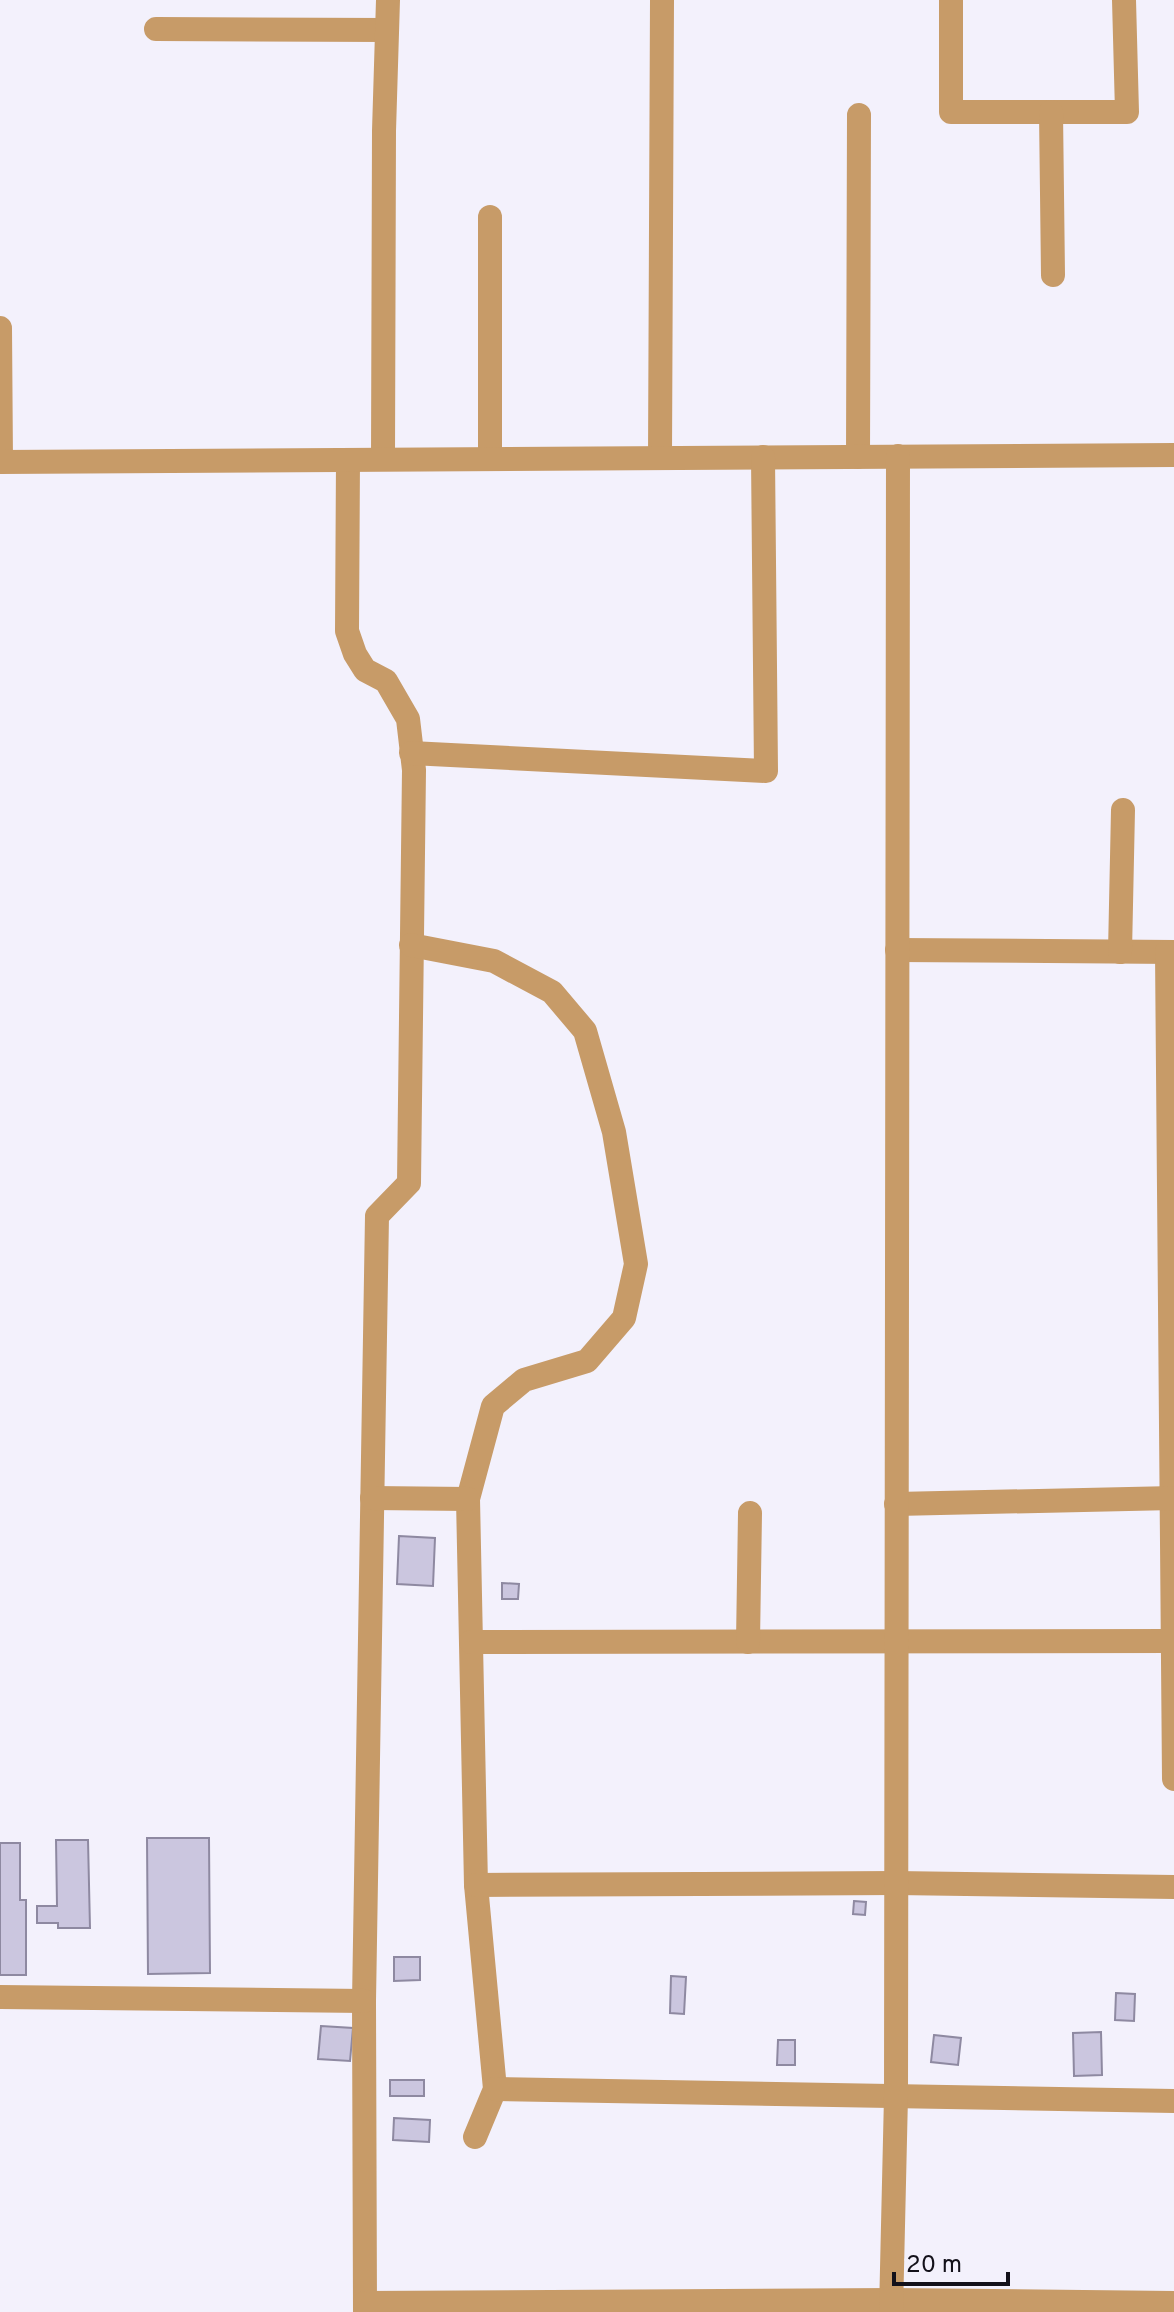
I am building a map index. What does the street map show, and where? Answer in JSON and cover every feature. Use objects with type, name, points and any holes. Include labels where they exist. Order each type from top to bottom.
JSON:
[{"type":"street","points":[[383,459],[388,0]]},
{"type":"street","points":[[660,458],[662,0]]},
{"type":"street","points":[[951,0],[951,112],[1127,112],[1124,0]]},
{"type":"street","points":[[156,29],[386,30]]},
{"type":"street","points":[[1051,112],[1053,275]]},
{"type":"street","points":[[858,457],[859,115]]},
{"type":"street","points":[[490,217],[490,459]]},
{"type":"street","points":[[0,328],[1,462],[1174,455]]},
{"type":"street","points":[[892,2306],[896,2096],[898,456]]},
{"type":"street","points":[[411,753],[766,771],[763,457]]},
{"type":"street","points":[[348,460],[347,631],[365,670],[386,681],[408,719],[414,770],[409,1183],[377,1216],[364,2001],[365,2308],[1174,2303]]},
{"type":"street","points":[[1120,952],[1123,810]]},
{"type":"street","points":[[411,945],[494,961],[552,992],[585,1031],[614,1132],[636,1264],[624,1318],[587,1361],[524,1380],[493,1406],[468,1499],[476,1885],[495,2089],[475,2137]]},
{"type":"street","points":[[897,950],[1170,952],[1174,1779]]},
{"type":"street","points":[[372,1498],[468,1499]]},
{"type":"street","points":[[896,1504],[1173,1498]]},
{"type":"street","points":[[748,1642],[750,1513]]},
{"type":"street","points":[[471,1642],[1173,1641]]},
{"type":"street","points":[[476,1885],[896,1883],[1174,1887]]},
{"type":"street","points":[[0,1997],[364,2001]]},
{"type":"street","points":[[495,2089],[1174,2101]]},
{"type":"building","points":[[399,1536],[435,1538],[433,1586],[397,1584]]},
{"type":"building","points":[[502,1583],[519,1584],[518,1599],[502,1599]]},
{"type":"building","points":[[147,1838],[209,1838],[210,1973],[148,1974]]},
{"type":"building","points":[[56,1840],[88,1840],[90,1928],[58,1928],[58,1923],[37,1923],[37,1906],[57,1906]]},
{"type":"building","points":[[0,1843],[20,1843],[20,1900],[26,1900],[26,1975],[0,1975]]},
{"type":"building","points":[[854,1901],[866,1902],[865,1915],[853,1914]]},
{"type":"building","points":[[394,1957],[420,1957],[420,1980],[394,1981]]},
{"type":"building","points":[[671,1976],[686,1977],[684,2014],[670,2013]]},
{"type":"building","points":[[1116,1993],[1135,1994],[1134,2021],[1115,2020]]},
{"type":"building","points":[[321,2026],[353,2028],[350,2061],[318,2059]]},
{"type":"building","points":[[1101,2032],[1102,2075],[1074,2076],[1073,2033]]},
{"type":"building","points":[[934,2035],[961,2038],[958,2065],[931,2062]]},
{"type":"building","points":[[778,2040],[795,2040],[795,2065],[777,2065]]},
{"type":"building","points":[[390,2080],[424,2080],[424,2096],[390,2096]]},
{"type":"building","points":[[394,2118],[430,2120],[429,2142],[393,2140]]}]
